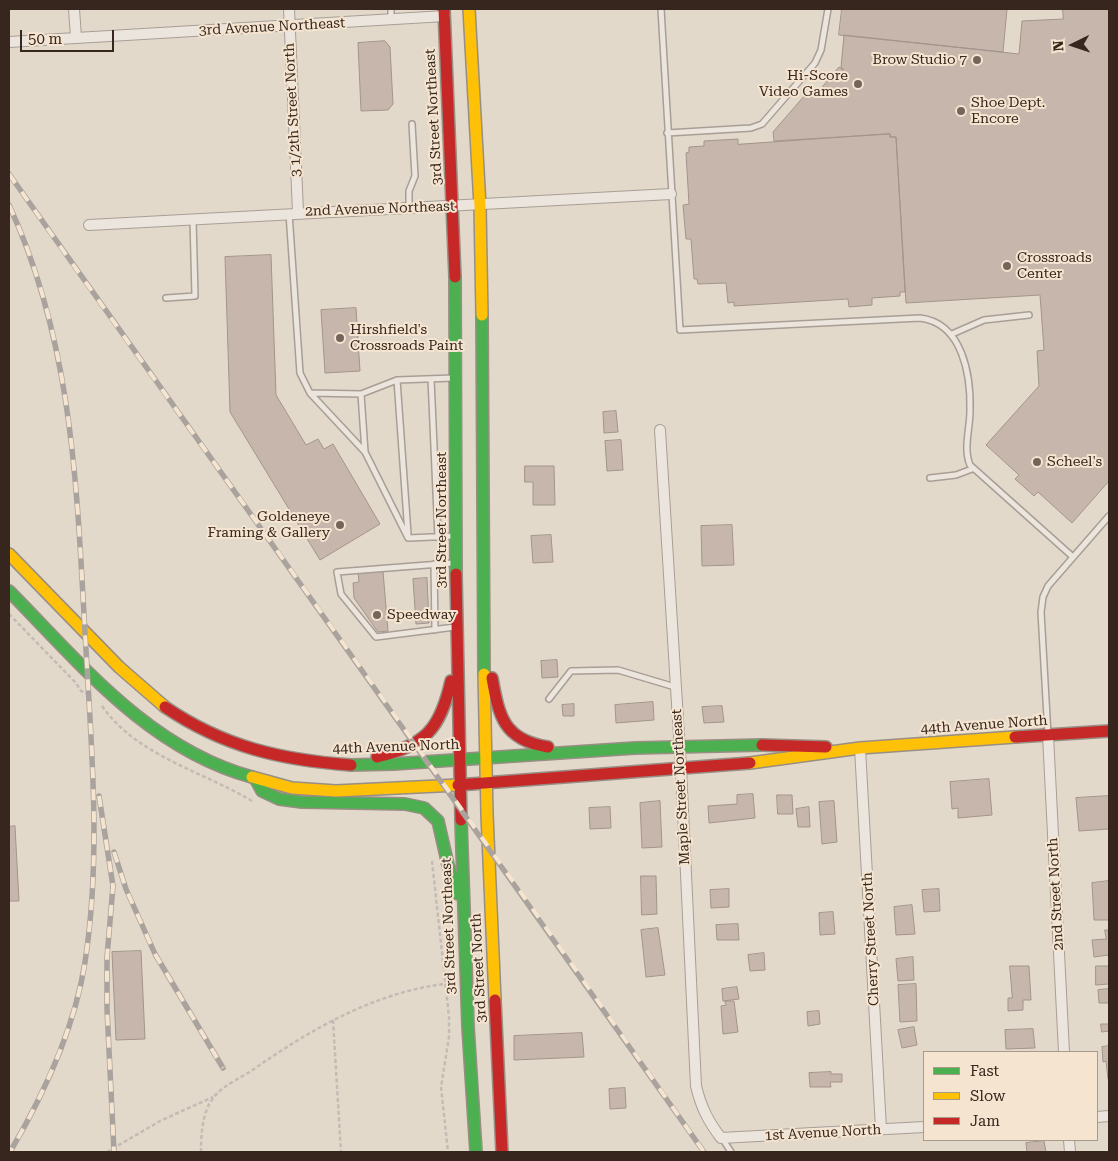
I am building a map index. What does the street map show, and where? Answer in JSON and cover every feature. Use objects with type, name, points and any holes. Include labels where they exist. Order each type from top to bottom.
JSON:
[{"type":"main road","points":[[469,9],[480,206],[483,360],[482,576],[487,782]]},
{"type":"main road","name":"3rd Street Northeast","points":[[444,12],[454,205],[457,378],[456,562],[463,908],[476,1152]]},
{"type":"main road","name":"44th Avenue North","points":[[9,554],[137,684],[173,712],[214,736],[238,746],[277,758],[314,764],[367,764],[639,749],[802,745],[860,748]]},
{"type":"main road","points":[[482,576],[492,678],[498,709],[509,731],[523,742],[535,746],[639,749]]},
{"type":"main road","name":"44th Avenue North","points":[[9,591],[138,720],[202,760],[256,780],[292,788],[336,792],[460,785],[756,762],[860,748],[1109,730]]},
{"type":"main road","points":[[314,764],[363,760],[399,751],[422,741],[433,731],[442,717],[447,700],[457,627]]},
{"type":"main road","points":[[256,780],[262,791],[282,799],[338,804],[406,804],[424,807],[437,818],[448,864],[463,908]]},
{"type":"main road","name":"3rd Street North","points":[[487,782],[502,1152]]},
{"type":"street","points":[[74,9],[76,37]]},
{"type":"street","name":"3 1/2th Street North","points":[[288,9],[294,212]]},
{"type":"street","name":"3rd Avenue Northeast","points":[[9,42],[289,26],[391,14],[444,12]]},
{"type":"street","name":"2nd Avenue Northeast","points":[[89,225],[294,212],[454,205],[480,206],[671,194]]},
{"type":"street","name":"Maple Street Northeast","points":[[660,430],[680,748],[696,1086],[708,1122],[722,1138]]},
{"type":"street","name":"2nd Street North","points":[[1048,735],[1064,1051]]},
{"type":"street","name":"Cherry Street North","points":[[860,748],[881,1129]]},
{"type":"street","name":"1st Avenue North","points":[[722,1138],[923,1127]]},
{"type":"lane","points":[[661,9],[680,330],[920,318],[938,323],[952,334],[961,353],[968,380],[970,411],[966,448],[972,469],[1073,558]]},
{"type":"lane","points":[[667,133],[758,126],[767,120],[812,66],[821,50],[828,9]]},
{"type":"lane","points":[[409,207],[409,190],[415,176],[412,124]]},
{"type":"lane","points":[[294,212],[300,373],[310,393],[365,452],[408,538]]},
{"type":"lane","points":[[166,298],[195,296],[193,218]]},
{"type":"lane","points":[[952,334],[984,320],[1029,315]]},
{"type":"lane","points":[[310,393],[361,394],[397,380],[457,378]]},
{"type":"lane","points":[[431,379],[438,537]]},
{"type":"lane","points":[[397,380],[408,538]]},
{"type":"lane","points":[[361,394],[365,452]]},
{"type":"lane","points":[[930,478],[956,475],[972,469]]},
{"type":"lane","points":[[1048,735],[1041,606],[1048,586],[1109,516]]},
{"type":"lane","points":[[408,538],[457,536]]},
{"type":"lane","points":[[456,562],[337,572],[341,594],[376,636],[457,627]]},
{"type":"lane","points":[[434,564],[435,630]]},
{"type":"lane","points":[[549,699],[571,671],[618,670],[676,687]]},
{"type":"lane","points":[[722,1138],[732,1152]]},
{"type":"path","points":[[812,66],[828,80]]},
{"type":"path","points":[[9,614],[76,682],[81,691],[95,696]]},
{"type":"path","points":[[99,703],[108,716],[128,733],[171,762],[255,802]]},
{"type":"path","points":[[431,857],[446,984],[449,1038],[441,1088],[448,1152]]},
{"type":"path","points":[[107,1152],[160,1122],[214,1096],[294,1042],[347,1012],[402,991],[466,982]]},
{"type":"path","points":[[333,1020],[341,1152]]},
{"type":"path","points":[[201,1152],[204,1117],[214,1096]]},
{"type":"building","points":[[842,9],[1007,9],[1003,52],[839,35]]},
{"type":"building","name":"Crossroads Center","points":[[1063,9],[1109,9],[1109,481],[1072,523],[1038,492],[1034,496],[1015,479],[1019,475],[986,445],[1039,386],[1037,351],[1044,350],[1040,295],[906,303],[896,137],[890,137],[890,134],[774,141],[773,132],[805,95],[822,95],[819,91],[839,67],[844,70],[841,67],[844,35],[1019,54],[1022,21],[1063,19]]},
{"type":"building","points":[[385,41],[390,47],[393,104],[388,110],[361,111],[358,43]]},
{"type":"building","points":[[890,134],[890,137],[896,137],[905,292],[900,292],[900,296],[872,298],[872,305],[849,307],[848,299],[734,306],[734,302],[728,303],[726,283],[698,284],[697,279],[694,279],[691,239],[686,239],[683,205],[689,204],[686,153],[689,152],[689,147],[704,146],[704,141],[738,139],[738,144]]},
{"type":"building","points":[[271,255],[276,395],[306,445],[318,439],[324,449],[333,444],[380,524],[320,560],[230,412],[225,257]]},
{"type":"building","name":"Hirshfield's Crossroads Paint","points":[[356,308],[360,371],[325,373],[321,310]]},
{"type":"building","points":[[616,411],[618,432],[604,433],[603,412]]},
{"type":"building","points":[[621,440],[623,470],[607,471],[605,441]]},
{"type":"building","points":[[525,466],[554,466],[555,505],[533,505],[533,482],[525,482]]},
{"type":"building","points":[[732,525],[734,565],[702,566],[701,526]]},
{"type":"building","points":[[551,535],[553,562],[533,563],[531,536]]},
{"type":"building","name":"Speedway","points":[[383,571],[388,631],[378,632],[354,598],[353,583],[359,582],[358,572]]},
{"type":"building","points":[[427,578],[429,623],[416,624],[413,579]]},
{"type":"building","points":[[557,660],[558,677],[542,678],[541,661]]},
{"type":"building","points":[[653,702],[654,720],[616,723],[615,705]]},
{"type":"building","points":[[574,704],[574,716],[563,716],[562,705]]},
{"type":"building","points":[[722,706],[724,722],[704,723],[702,707]]},
{"type":"building","points":[[989,779],[992,815],[958,818],[958,808],[952,809],[950,782]]},
{"type":"building","points":[[753,794],[755,818],[709,823],[708,806],[737,804],[737,795]]},
{"type":"building","points":[[777,795],[792,795],[793,814],[778,814]]},
{"type":"building","points":[[1109,796],[1109,829],[1079,831],[1076,798]]},
{"type":"building","points":[[660,801],[662,847],[642,848],[640,803]]},
{"type":"building","points":[[834,801],[837,842],[822,844],[819,802]]},
{"type":"building","points":[[610,807],[611,828],[590,829],[589,808]]},
{"type":"building","points":[[809,807],[810,827],[798,827],[796,809]]},
{"type":"building","points":[[15,826],[19,901],[9,901],[9,827]]},
{"type":"building","points":[[641,876],[656,876],[657,914],[642,915]]},
{"type":"building","points":[[1109,881],[1109,920],[1094,920],[1092,883]]},
{"type":"building","points":[[729,889],[729,907],[711,908],[710,890]]},
{"type":"building","points":[[939,889],[940,911],[924,912],[922,890]]},
{"type":"building","points":[[912,905],[915,934],[896,935],[894,907]]},
{"type":"building","points":[[833,912],[835,934],[820,935],[819,913]]},
{"type":"building","points":[[738,924],[739,940],[717,940],[716,925]]},
{"type":"building","points":[[658,928],[665,975],[646,977],[641,930]]},
{"type":"building","points":[[1105,930],[1109,930],[1109,955],[1094,957],[1092,940],[1106,939]]},
{"type":"building","points":[[141,951],[145,1039],[116,1040],[112,952]]},
{"type":"building","points":[[764,953],[765,970],[750,971],[748,955]]},
{"type":"building","points":[[913,957],[914,980],[898,981],[896,959]]},
{"type":"building","points":[[1010,966],[1029,966],[1031,1000],[1023,1000],[1023,1010],[1008,1011],[1008,998],[1012,998]]},
{"type":"building","points":[[1096,966],[1109,966],[1109,984],[1096,985]]},
{"type":"building","points":[[916,984],[917,1021],[900,1022],[898,985]]},
{"type":"building","points":[[737,987],[739,999],[723,1001],[722,989]]},
{"type":"building","points":[[1109,989],[1109,1003],[1099,1003],[1098,990]]},
{"type":"building","points":[[725,1001],[734,1001],[738,1032],[723,1034],[721,1006],[726,1005]]},
{"type":"building","points":[[819,1011],[820,1024],[808,1026],[807,1012]]},
{"type":"building","points":[[1101,1024],[1109,1024],[1109,1031],[1102,1032]]},
{"type":"building","points":[[914,1027],[917,1045],[902,1048],[898,1030]]},
{"type":"building","points":[[1033,1029],[1035,1048],[1006,1049],[1005,1030]]},
{"type":"building","points":[[582,1033],[584,1057],[514,1060],[514,1036]]},
{"type":"building","points":[[1109,1046],[1108,1079],[1106,1061],[1103,1062],[1102,1047]]},
{"type":"building","points":[[831,1072],[831,1074],[842,1074],[842,1082],[830,1082],[831,1087],[810,1087],[809,1073]]},
{"type":"building","points":[[625,1088],[626,1108],[610,1109],[609,1089]]},
{"type":"building","points":[[1044,1141],[1046,1152],[1027,1152],[1026,1143]]},
{"type":"railway","points":[[9,174],[704,1152]]},
{"type":"railway","points":[[9,205],[31,259],[48,313],[60,368],[69,424],[79,536],[94,806],[93,884],[90,923],[80,987],[66,1036],[46,1084],[10,1152]]},
{"type":"railway","points":[[99,796],[113,886],[107,957],[107,1009],[114,1152]]},
{"type":"railway","points":[[114,852],[126,889],[155,954],[223,1068]]},
{"type":"traffic: fast","points":[[455,277],[456,574]]},
{"type":"traffic: fast","points":[[482,315],[484,674]]},
{"type":"traffic: fast","points":[[9,591],[90,675],[149,725],[181,746],[215,764],[252,777]]},
{"type":"traffic: fast","points":[[351,765],[394,764],[635,748],[762,745]]},
{"type":"traffic: fast","points":[[256,780],[262,791],[279,799],[302,802],[405,804],[424,808],[438,821],[448,865],[458,894]]},
{"type":"traffic: fast","points":[[461,820],[468,1027],[476,1152]]},
{"type":"traffic: slow","points":[[469,9],[480,206],[482,315]]},
{"type":"traffic: slow","points":[[9,554],[119,667],[165,707]]},
{"type":"traffic: slow","points":[[484,674],[487,814],[495,1000]]},
{"type":"traffic: slow","points":[[750,763],[860,748],[1015,737]]},
{"type":"traffic: slow","points":[[252,777],[292,788],[336,791],[458,785]]},
{"type":"traffic: jam","points":[[444,9],[455,277]]},
{"type":"traffic: jam","points":[[456,574],[461,820]]},
{"type":"traffic: jam","points":[[492,678],[501,715],[506,724],[522,739],[533,744],[548,747]]},
{"type":"traffic: jam","points":[[377,757],[407,747],[419,741],[428,733],[442,712],[451,681]]},
{"type":"traffic: jam","points":[[165,707],[187,721],[231,742],[277,755],[351,765]]},
{"type":"traffic: jam","points":[[1015,737],[1109,731]]},
{"type":"traffic: jam","points":[[762,745],[826,747]]},
{"type":"traffic: jam","points":[[458,785],[750,763]]},
{"type":"traffic: jam","points":[[495,1000],[502,1152]]},
{"type":"place","name":"Brow Studio 7","points":[[977,60]]},
{"type":"place","name":"Hi-Score Video Games","points":[[858,84]]},
{"type":"place","name":"Shoe Dept. Encore","points":[[961,111]]},
{"type":"place","name":"Crossroads Center","points":[[1007,266]]},
{"type":"place","name":"Hirshfield's Crossroads Paint","points":[[340,338]]},
{"type":"place","name":"Scheel's","points":[[1037,462]]},
{"type":"place","name":"Goldeneye Framing & Gallery","points":[[340,525]]},
{"type":"place","name":"Speedway","points":[[377,615]]}]
